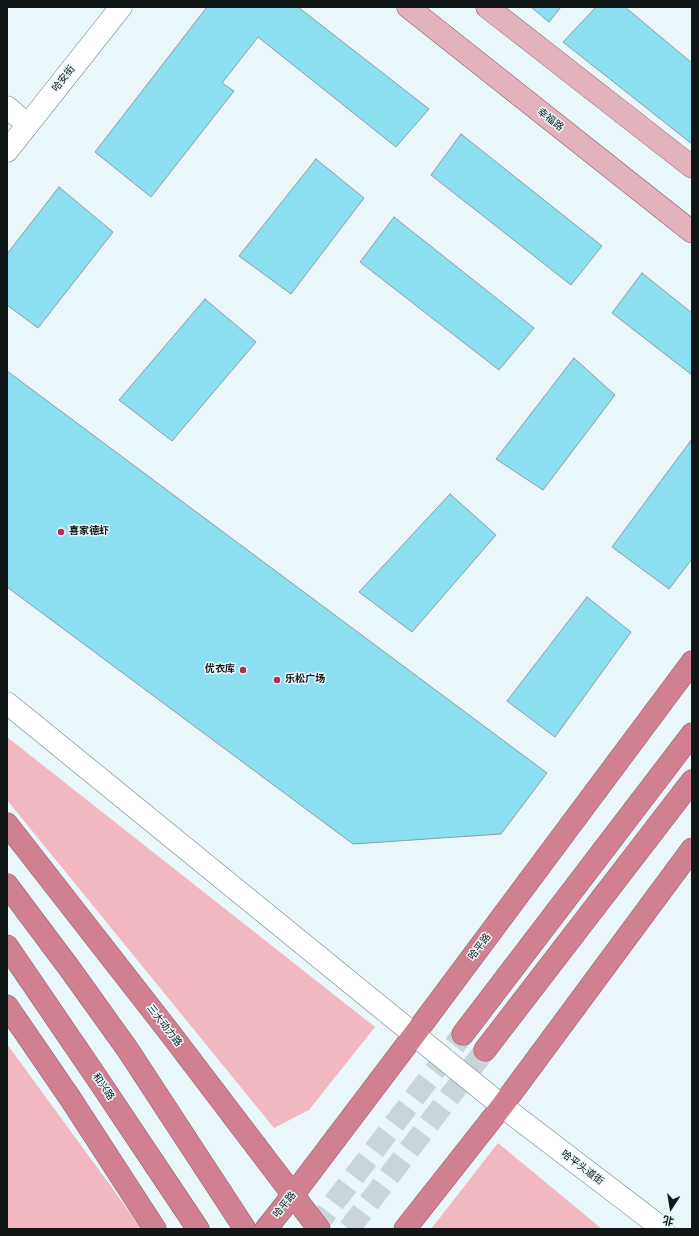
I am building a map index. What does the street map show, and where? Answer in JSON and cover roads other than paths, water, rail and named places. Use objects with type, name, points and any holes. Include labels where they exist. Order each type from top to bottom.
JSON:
[{"type":"highway","name":"哈平路","points":[[266,1229],[414,1036],[692,662]]},
{"type":"highway","points":[[463,1034],[692,734]]},
{"type":"highway","points":[[485,1050],[692,781]]},
{"type":"highway","name":"三大动力路","points":[[7,824],[170,1033],[319,1229]]},
{"type":"highway","points":[[405,1229],[502,1106],[692,849]]},
{"type":"highway","points":[[7,885],[128,1050],[245,1229]]},
{"type":"highway","name":"和兴路","points":[[7,946],[198,1229]]},
{"type":"highway","points":[[7,1006],[70,1098],[155,1229]]},
{"type":"main road","name":"幸福路","points":[[408,7],[692,232]]},
{"type":"main road","points":[[487,7],[692,167]]},
{"type":"street","name":"哈安街","points":[[7,151],[121,7]]},
{"type":"street","points":[[7,107],[28,124]]},
{"type":"street","name":"哈平头道街","points":[[7,703],[414,1036],[502,1106],[663,1229]]},
{"type":"tunnel","points":[[314,1229],[463,1034]]},
{"type":"tunnel","points":[[349,1229],[485,1050]]},
{"type":"place","name":"喜家德虾","points":[[61,532]]},
{"type":"place","name":"优衣库","points":[[243,670]]},
{"type":"place","name":"乐松广场","points":[[277,680]]}]
